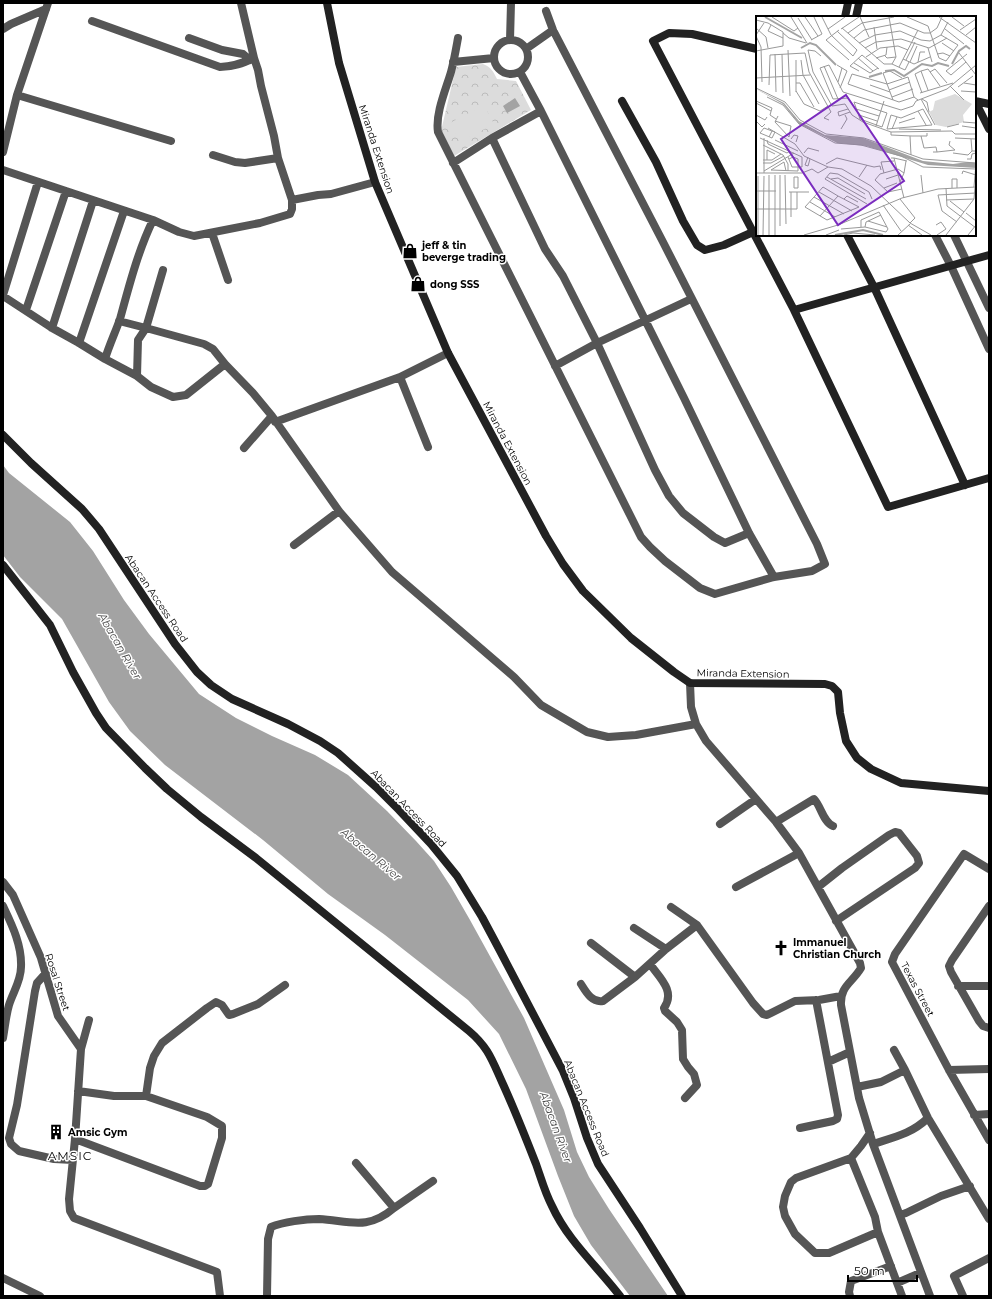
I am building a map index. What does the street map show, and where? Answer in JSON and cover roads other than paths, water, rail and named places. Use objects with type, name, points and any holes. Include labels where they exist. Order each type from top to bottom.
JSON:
[{"type":"street","points":[[3,170],[153,220],[179,232],[194,236],[260,223],[290,214],[292,209],[292,200],[278,158],[258,70],[252,59],[241,3]]},
{"type":"street","name":"Miranda Extension","points":[[327,3],[339,63],[375,182],[448,353],[546,536],[563,564],[583,591],[631,638],[690,683],[825,684],[832,686],[838,692],[840,713],[846,741],[857,758],[871,769],[901,783],[989,791]]},
{"type":"street","points":[[510,40],[511,3]]},
{"type":"street","points":[[848,3],[845,14],[856,16],[859,3]]},
{"type":"street","points":[[3,29],[47,6]]},
{"type":"street","points":[[3,152],[18,95],[47,6]]},
{"type":"street","points":[[458,38],[454,62],[439,114],[437,125],[438,132],[641,537],[650,548],[665,561],[700,588],[715,594],[774,577],[812,571],[825,564],[817,544],[553,30],[546,11]]},
{"type":"street","points":[[92,22],[220,67],[229,67],[252,59]]},
{"type":"street","points":[[526,49],[553,30]]},
{"type":"street","points":[[754,48],[692,34],[669,33],[653,41],[794,310],[888,507],[989,478]]},
{"type":"street","points":[[189,38],[222,50],[243,54],[252,59]]},
{"type":"street","points":[[510,40],[519,42],[526,49],[528,59],[520,72],[509,74],[498,69],[495,64],[494,58],[500,44],[510,40]]},
{"type":"street","points":[[454,62],[494,58]]},
{"type":"street","points":[[520,72],[645,320],[749,533],[774,577]]},
{"type":"street","points":[[18,95],[171,141]]},
{"type":"street","points":[[622,100],[656,162],[683,221],[697,245],[705,250],[724,245],[753,232]]},
{"type":"street","points":[[976,101],[989,104]]},
{"type":"street","points":[[976,103],[989,129]]},
{"type":"street","points":[[453,163],[492,138],[541,111]]},
{"type":"street","points":[[492,138],[545,249],[563,276],[597,343],[655,470],[669,496],[683,513],[714,537],[726,543],[749,533]]},
{"type":"street","points":[[213,155],[235,162],[245,163],[278,158]]},
{"type":"street","points":[[38,182],[3,295],[52,328],[137,376],[151,387],[173,397],[186,395],[225,364]]},
{"type":"street","points":[[292,200],[331,194],[375,182]]},
{"type":"street","points":[[26,310],[66,191]]},
{"type":"street","points":[[52,328],[93,201]]},
{"type":"street","points":[[79,343],[124,211]]},
{"type":"street","points":[[105,359],[119,321],[133,273],[153,220]]},
{"type":"street","points":[[212,233],[228,280]]},
{"type":"street","points":[[848,236],[874,287],[965,485]]},
{"type":"street","points":[[936,236],[989,349]]},
{"type":"street","points":[[954,236],[989,308]]},
{"type":"street","points":[[794,310],[989,255]]},
{"type":"street","points":[[137,376],[138,340],[146,328],[163,270]]},
{"type":"street","points":[[555,366],[597,343],[692,299]]},
{"type":"street","points":[[119,321],[204,344],[214,349],[225,364],[253,393],[274,419],[339,512],[392,572],[514,677],[541,705],[588,732],[608,737],[636,735],[696,724]]},
{"type":"street","points":[[244,448],[274,419],[400,377],[448,353]]},
{"type":"street","points":[[400,377],[428,447]]},
{"type":"street","name":"Abacan Access Road","points":[[3,435],[31,463],[82,509],[99,529],[175,644],[198,672],[211,684],[232,699],[320,740],[338,753],[399,810],[431,844],[457,876],[482,917],[563,1071],[574,1098],[586,1138],[598,1164],[682,1296]]},
{"type":"street","points":[[294,545],[339,512]]},
{"type":"street","points":[[3,566],[50,625],[77,679],[106,728],[145,768],[167,789],[195,812],[256,858],[482,1043],[487,1050],[528,1142],[551,1206],[574,1243],[620,1296]]},
{"type":"street","points":[[690,683],[691,707],[696,724],[706,741],[776,822],[799,853],[860,963],[861,968],[844,989],[841,996],[841,1005],[857,1087],[873,1144],[920,1273],[930,1296]]},
{"type":"street","points":[[720,824],[756,799]]},
{"type":"street","points":[[776,822],[814,799],[828,821],[833,826]]},
{"type":"street","points":[[818,887],[842,868],[895,832],[899,833],[917,856],[919,863],[915,868],[836,921]]},
{"type":"street","points":[[736,887],[799,853]]},
{"type":"street","name":"Texas Street","points":[[989,869],[964,854],[894,954],[892,962],[949,1070],[989,1140]]},
{"type":"street","name":"Rosal Street","points":[[3,882],[13,895],[41,958],[58,1016],[81,1050]]},
{"type":"street","points":[[3,906],[14,929],[20,952],[21,968],[18,984],[9,1004],[3,1038]]},
{"type":"street","points":[[989,906],[986,917],[950,964],[950,969],[958,986],[979,1021],[984,1026],[989,1028]]},
{"type":"street","points":[[671,907],[697,925],[753,1003],[763,1014],[767,1015],[795,1001],[816,1000],[841,996]]},
{"type":"street","points":[[581,984],[594,1000],[599,1002],[602,1001],[635,977],[666,949],[697,925]]},
{"type":"street","points":[[634,928],[666,949]]},
{"type":"street","points":[[591,943],[635,977]]},
{"type":"street","points":[[650,964],[664,982],[668,991],[668,999],[664,1008],[682,1030],[683,1059],[694,1074],[697,1086],[685,1098]]},
{"type":"street","points":[[46,973],[37,983],[35,991],[17,1105],[9,1138],[12,1144],[19,1151],[54,1159],[73,1160]]},
{"type":"street","points":[[146,1096],[150,1068],[154,1056],[162,1043],[216,1002],[222,1005],[229,1015],[258,1004],[285,985]]},
{"type":"street","points":[[958,986],[989,986]]},
{"type":"street","points":[[3,997],[9,1004]]},
{"type":"street","points":[[800,1128],[837,1119],[838,1115],[816,1000]]},
{"type":"street","points":[[89,1020],[81,1050],[69,1199],[70,1210],[74,1218],[218,1272],[220,1296]]},
{"type":"street","points":[[894,1050],[928,1118],[989,1219]]},
{"type":"street","points":[[828,1062],[850,1052]]},
{"type":"street","points":[[949,1070],[989,1069]]},
{"type":"street","points":[[857,1087],[881,1082],[905,1070]]},
{"type":"street","points":[[75,1139],[200,1186],[205,1186],[208,1184],[222,1138],[222,1126],[207,1117],[146,1096],[114,1096],[78,1091]]},
{"type":"street","points":[[974,1115],[989,1114]]},
{"type":"street","points":[[873,1144],[906,1133],[919,1126],[928,1118]]},
{"type":"street","points":[[870,1133],[851,1158],[796,1178],[790,1182],[783,1207],[785,1216],[795,1234],[815,1253],[830,1253],[878,1232]]},
{"type":"street","points":[[851,1158],[875,1218],[878,1232],[902,1296]]},
{"type":"street","points":[[356,1164],[394,1208]]},
{"type":"street","points":[[267,1296],[268,1239],[271,1228],[276,1225],[318,1219],[355,1224],[368,1223],[385,1216],[433,1181]]},
{"type":"street","points":[[900,1215],[942,1196],[970,1186]]},
{"type":"street","points":[[963,1296],[954,1276],[989,1258]]},
{"type":"street","points":[[850,1296],[849,1292],[851,1281],[891,1266]]},
{"type":"street","points":[[897,1283],[920,1273]]},
{"type":"street","points":[[3,1278],[40,1296]]},
{"type":"water","points":[[515,98],[520,106],[507,113],[503,106]]},
{"type":"water","name":"Abacan River","points":[[3,465],[9,473],[70,522],[93,551],[124,600],[149,634],[199,694],[236,718],[315,755],[348,775],[387,811],[434,861],[470,920],[524,1018],[564,1110],[577,1152],[589,1177],[668,1296],[630,1296],[591,1245],[574,1216],[526,1089],[499,1034],[468,1000],[385,935],[328,894],[263,840],[165,765],[130,731],[109,702],[62,619],[20,577],[3,555]]},
{"type":"place","name":"jeff & tin beverge trading","points":[[410,251]]},
{"type":"place","name":"dong SSS","points":[[418,284]]},
{"type":"place","name":"Immanuel Christian Church","points":[[781,948]]},
{"type":"place","name":"Amsic Gym","points":[[56,1132]]},
{"type":"district","name":"AMSIC","points":[[70,1156]]}]
